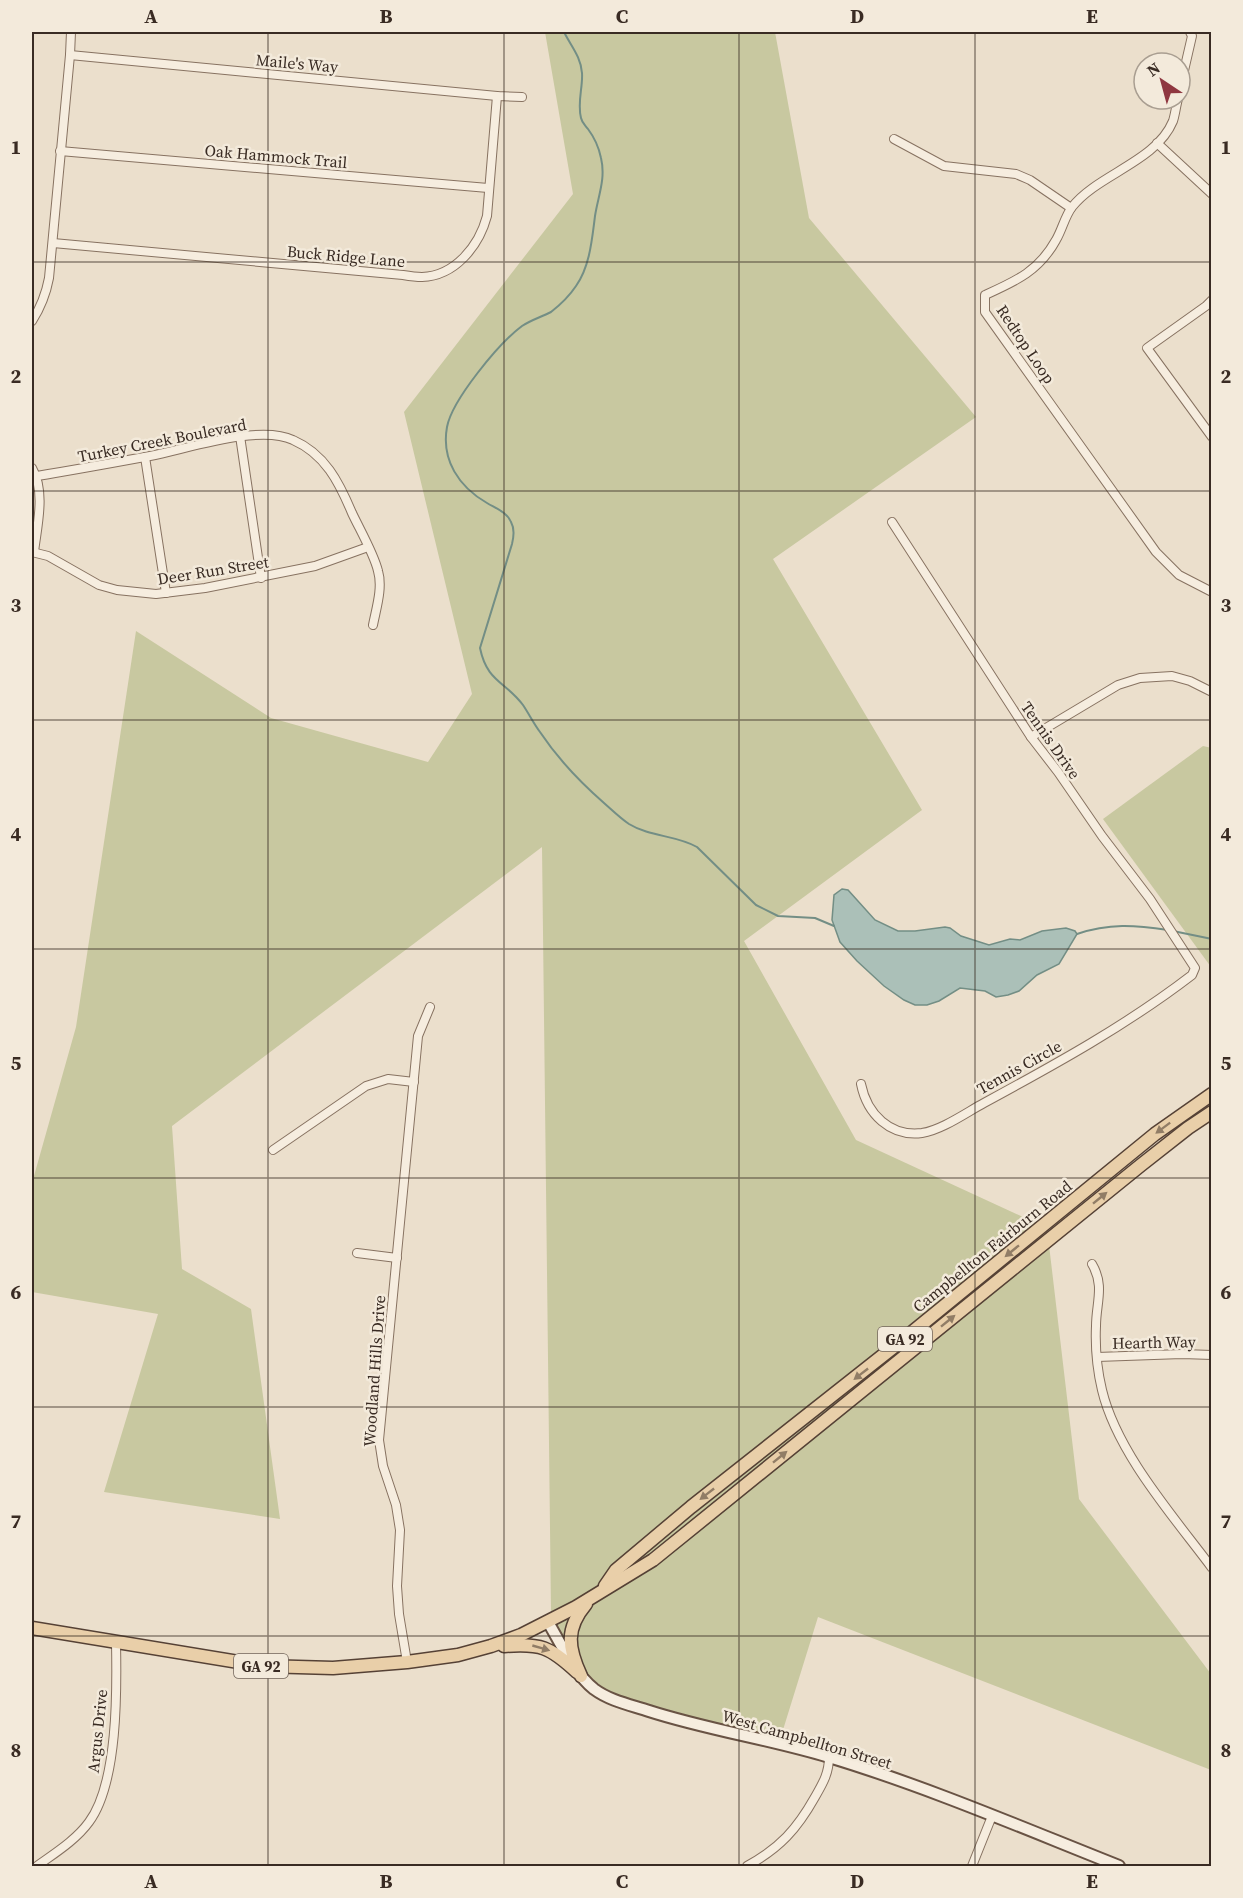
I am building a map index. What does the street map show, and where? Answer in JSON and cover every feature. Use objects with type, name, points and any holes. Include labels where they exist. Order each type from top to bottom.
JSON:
[{"type":"main road","name":"Campbellton Fairburn Road","points":[[603,1588],[616,1570],[691,1507],[905,1338],[1155,1134],[1212,1094]]},
{"type":"main road","name":"Campbellton Fairburn Road","points":[[32,1628],[262,1666],[333,1668],[458,1655],[521,1635],[548,1622],[653,1560],[1133,1172],[1212,1112]]},
{"type":"main road","points":[[581,1676],[571,1649],[572,1626],[577,1614],[603,1588]]},
{"type":"main road","name":"West Campbellton Street","points":[[548,1622],[581,1676],[595,1689],[614,1700],[682,1721],[830,1757],[898,1780],[1119,1866]]},
{"type":"main road","points":[[491,1646],[538,1646],[555,1653],[581,1676]]},
{"type":"street","points":[[32,321],[46,292],[53,243],[70,55],[70,32]]},
{"type":"street","points":[[1189,51],[1193,33]]},
{"type":"street","name":"Maile's Way","points":[[70,55],[522,97]]},
{"type":"street","name":"Buck Ridge Lane","points":[[53,243],[423,277],[438,274],[453,266],[474,248],[483,230],[487,216],[497,96]]},
{"type":"street","name":"Redtop Loop","points":[[1175,111],[1173,121],[1163,138],[1088,192],[1071,208],[1043,261],[1020,279],[985,295],[985,312],[1156,552],[1179,574],[1212,592]]},
{"type":"street","points":[[894,139],[944,166],[1016,174],[1030,180],[1071,208]]},
{"type":"street","points":[[1157,143],[1212,194]]},
{"type":"street","name":"Oak Hammock Trail","points":[[60,151],[488,189]]},
{"type":"street","points":[[1212,300],[1147,348],[1212,437]]},
{"type":"street","name":"Turkey Creek Boulevard","points":[[37,476],[146,457],[240,436],[270,435],[292,439],[311,450],[326,463],[339,483],[379,572],[379,594],[373,625]]},
{"type":"street","points":[[240,436],[261,578]]},
{"type":"street","points":[[146,457],[166,593]]},
{"type":"street","points":[[32,468],[37,476],[40,490],[33,552]]},
{"type":"street","name":"Tennis Drive","points":[[892,522],[1031,737],[1150,899],[1195,968]]},
{"type":"street","name":"Deer Run Street","points":[[33,552],[48,556],[99,585],[117,590],[166,593],[261,578],[315,566],[368,547]]},
{"type":"street","points":[[1031,737],[1118,685],[1140,678],[1172,676],[1190,681],[1212,692]]},
{"type":"street","name":"Tennis Circle","points":[[861,1084],[868,1107],[886,1125],[909,1133],[933,1130],[1023,1082],[1140,1014],[1192,975],[1195,968]]},
{"type":"street","name":"Woodland Hills Drive","points":[[407,1662],[397,1586],[400,1530],[396,1505],[383,1466],[379,1440],[418,1036],[430,1007]]},
{"type":"street","points":[[273,1150],[366,1086],[388,1079],[414,1082]]},
{"type":"street","points":[[357,1253],[397,1258]]},
{"type":"street","points":[[1092,1264],[1098,1273],[1100,1285],[1096,1324],[1096,1357],[1102,1391],[1114,1425],[1129,1454],[1212,1569]]},
{"type":"street","name":"Hearth Way","points":[[1096,1357],[1212,1355]]},
{"type":"street","name":"Argus Drive","points":[[37,1866],[68,1843],[88,1823],[102,1797],[111,1759],[117,1679],[116,1643]]},
{"type":"street","points":[[747,1866],[758,1861],[788,1837],[802,1820],[826,1776],[830,1757]]},
{"type":"street","points":[[972,1866],[992,1816]]},
{"type":"green space","points":[[545,32],[775,32],[809,218],[976,417],[773,559],[922,810],[744,941],[856,1140],[1047,1228],[1079,1499],[1211,1674],[1211,1770],[818,1617],[778,1746],[608,1692],[579,1667],[551,1613],[542,847],[172,1126],[182,1269],[251,1309],[280,1519],[104,1492],[158,1314],[32,1292],[32,1183],[76,1027],[136,631],[271,718],[428,762],[472,694],[404,412],[573,194]]},
{"type":"green space","points":[[1203,746],[1212,748],[1211,967],[1103,819]]},
{"type":"shaded area","points":[[842,889],[848,890],[875,920],[898,931],[945,927],[961,936],[989,945],[1010,939],[1020,940],[1042,931],[1066,928],[1077,934],[1059,964],[1037,975],[1019,991],[996,997],[985,991],[960,988],[939,1001],[927,1005],[915,1005],[884,986],[840,942],[832,920],[834,895]]},
{"type":"waterway","points":[[564,32],[581,67],[581,120],[596,143],[603,173],[587,261],[581,278],[561,303],[551,312],[522,326],[489,358],[458,402],[447,427],[447,451],[460,481],[477,496],[507,516],[514,530],[512,544],[480,648],[483,659],[492,675],[523,705],[562,761],[586,787],[626,822],[637,828],[697,847],[756,905],[778,916],[815,918],[834,926]]},
{"type":"waterway","points":[[1077,934],[1100,928],[1122,926],[1168,930]]},
{"type":"waterway","points":[[1173,931],[1212,939]]}]
